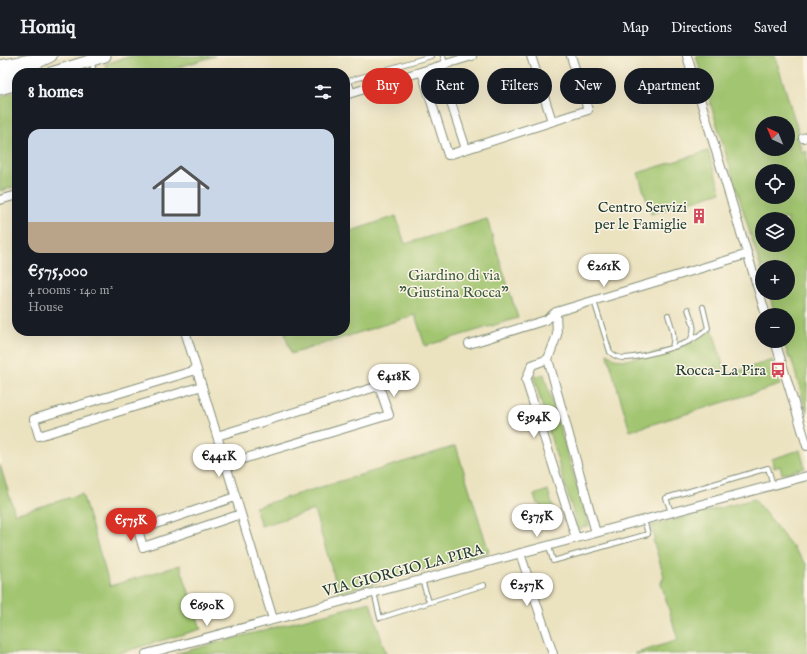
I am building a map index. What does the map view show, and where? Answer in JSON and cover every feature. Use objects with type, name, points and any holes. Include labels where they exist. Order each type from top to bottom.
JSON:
[{"type":"street","points":[[0,66],[51,56]]},
{"type":"street","points":[[26,68],[51,56]]},
{"type":"street","points":[[67,68],[105,56]]},
{"type":"street","points":[[430,68],[442,62],[472,56]]},
{"type":"street","points":[[531,56],[552,121]]},
{"type":"street","points":[[432,104],[448,155],[588,110],[571,56]]},
{"type":"street","points":[[687,56],[764,308]]},
{"type":"street","points":[[442,62],[466,149]]},
{"type":"street","points":[[350,94],[421,72]]},
{"type":"street","points":[[0,78],[12,74]]},
{"type":"street","points":[[0,89],[12,85]]},
{"type":"street","points":[[0,200],[12,196]]},
{"type":"street","points":[[468,344],[546,320],[556,312],[748,254]]},
{"type":"street","points":[[556,312],[557,335],[548,359],[596,532]]},
{"type":"street","points":[[186,336],[273,619]]},
{"type":"street","points":[[776,348],[807,446]]},
{"type":"street","points":[[548,359],[532,365],[526,380],[576,538]]},
{"type":"street","points":[[196,370],[34,419],[39,436],[202,386]]},
{"type":"street","points":[[217,436],[379,386],[389,415],[226,464]]},
{"type":"street","name":"VIA GIORGIO LA PIRA","points":[[146,654],[807,476]]},
{"type":"street","points":[[236,497],[138,530],[143,547],[241,514]]},
{"type":"street","points":[[520,553],[553,654]]},
{"type":"lane","points":[[350,81],[431,56]]},
{"type":"lane","points":[[92,60],[93,68]]},
{"type":"lane","points":[[594,301],[610,352],[614,356],[622,358],[635,357],[689,341],[708,328],[702,307]]},
{"type":"lane","points":[[688,308],[694,328],[694,333],[689,341]]},
{"type":"lane","points":[[668,315],[674,334],[672,347]]},
{"type":"lane","points":[[671,512],[666,498],[768,468],[774,485]]},
{"type":"lane","points":[[549,545],[553,561],[648,534],[644,520]]},
{"type":"lane","points":[[422,580],[429,602]]},
{"type":"lane","points":[[374,592],[380,618],[484,585]]},
{"type":"green space","points":[[131,56],[215,56],[176,68],[106,68],[105,64]]},
{"type":"green space","points":[[696,56],[775,56],[794,116],[755,116],[755,156],[795,156],[795,121],[800,137],[798,138],[802,153],[807,151],[807,413],[791,358],[789,358],[785,348],[795,348],[795,308],[773,308],[771,300],[795,300],[795,260],[758,260],[756,252],[795,252],[795,212],[755,212],[755,249],[711,104],[714,104],[714,68],[700,68]]},
{"type":"green space","points":[[12,93],[12,187],[0,191],[0,97]]},
{"type":"green space","points":[[708,151],[721,192],[651,214],[638,173]]},
{"type":"green space","name":"Giardino di via \"Giustina Rocca\"","points":[[396,216],[405,244],[487,219],[518,318],[425,346],[415,315],[350,335],[350,231]]},
{"type":"green space","points":[[712,328],[726,375],[772,360],[780,385],[630,431],[607,353],[619,360],[627,360],[691,343]]},
{"type":"green space","name":"Giardino di via \"Giustina Rocca\"","points":[[286,336],[348,336],[291,354]]},
{"type":"green space","points":[[544,374],[555,413],[545,416],[534,377]]},
{"type":"green space","points":[[558,422],[589,526],[578,529],[547,425]]},
{"type":"green space","points":[[456,446],[489,552],[339,593],[314,510],[261,526],[255,507]]},
{"type":"green space","points":[[800,450],[805,468],[782,474],[780,466],[774,468],[772,459]]},
{"type":"green space","points":[[0,465],[15,514],[82,494],[110,586],[180,565],[201,629],[116,654],[0,654]]},
{"type":"green space","points":[[548,490],[556,518],[544,520],[540,504],[537,504],[534,495]]},
{"type":"green space","points":[[754,499],[807,565],[807,654],[634,654],[678,640],[661,583],[664,576],[653,540],[655,539],[651,526]]},
{"type":"green space","points":[[370,602],[386,654],[175,654]]},
{"type":"place","name":"Centro Servizi per le Famiglie","points":[[699,216]]},
{"type":"place","name":"Rocca-La Pira","points":[[778,370]]}]
